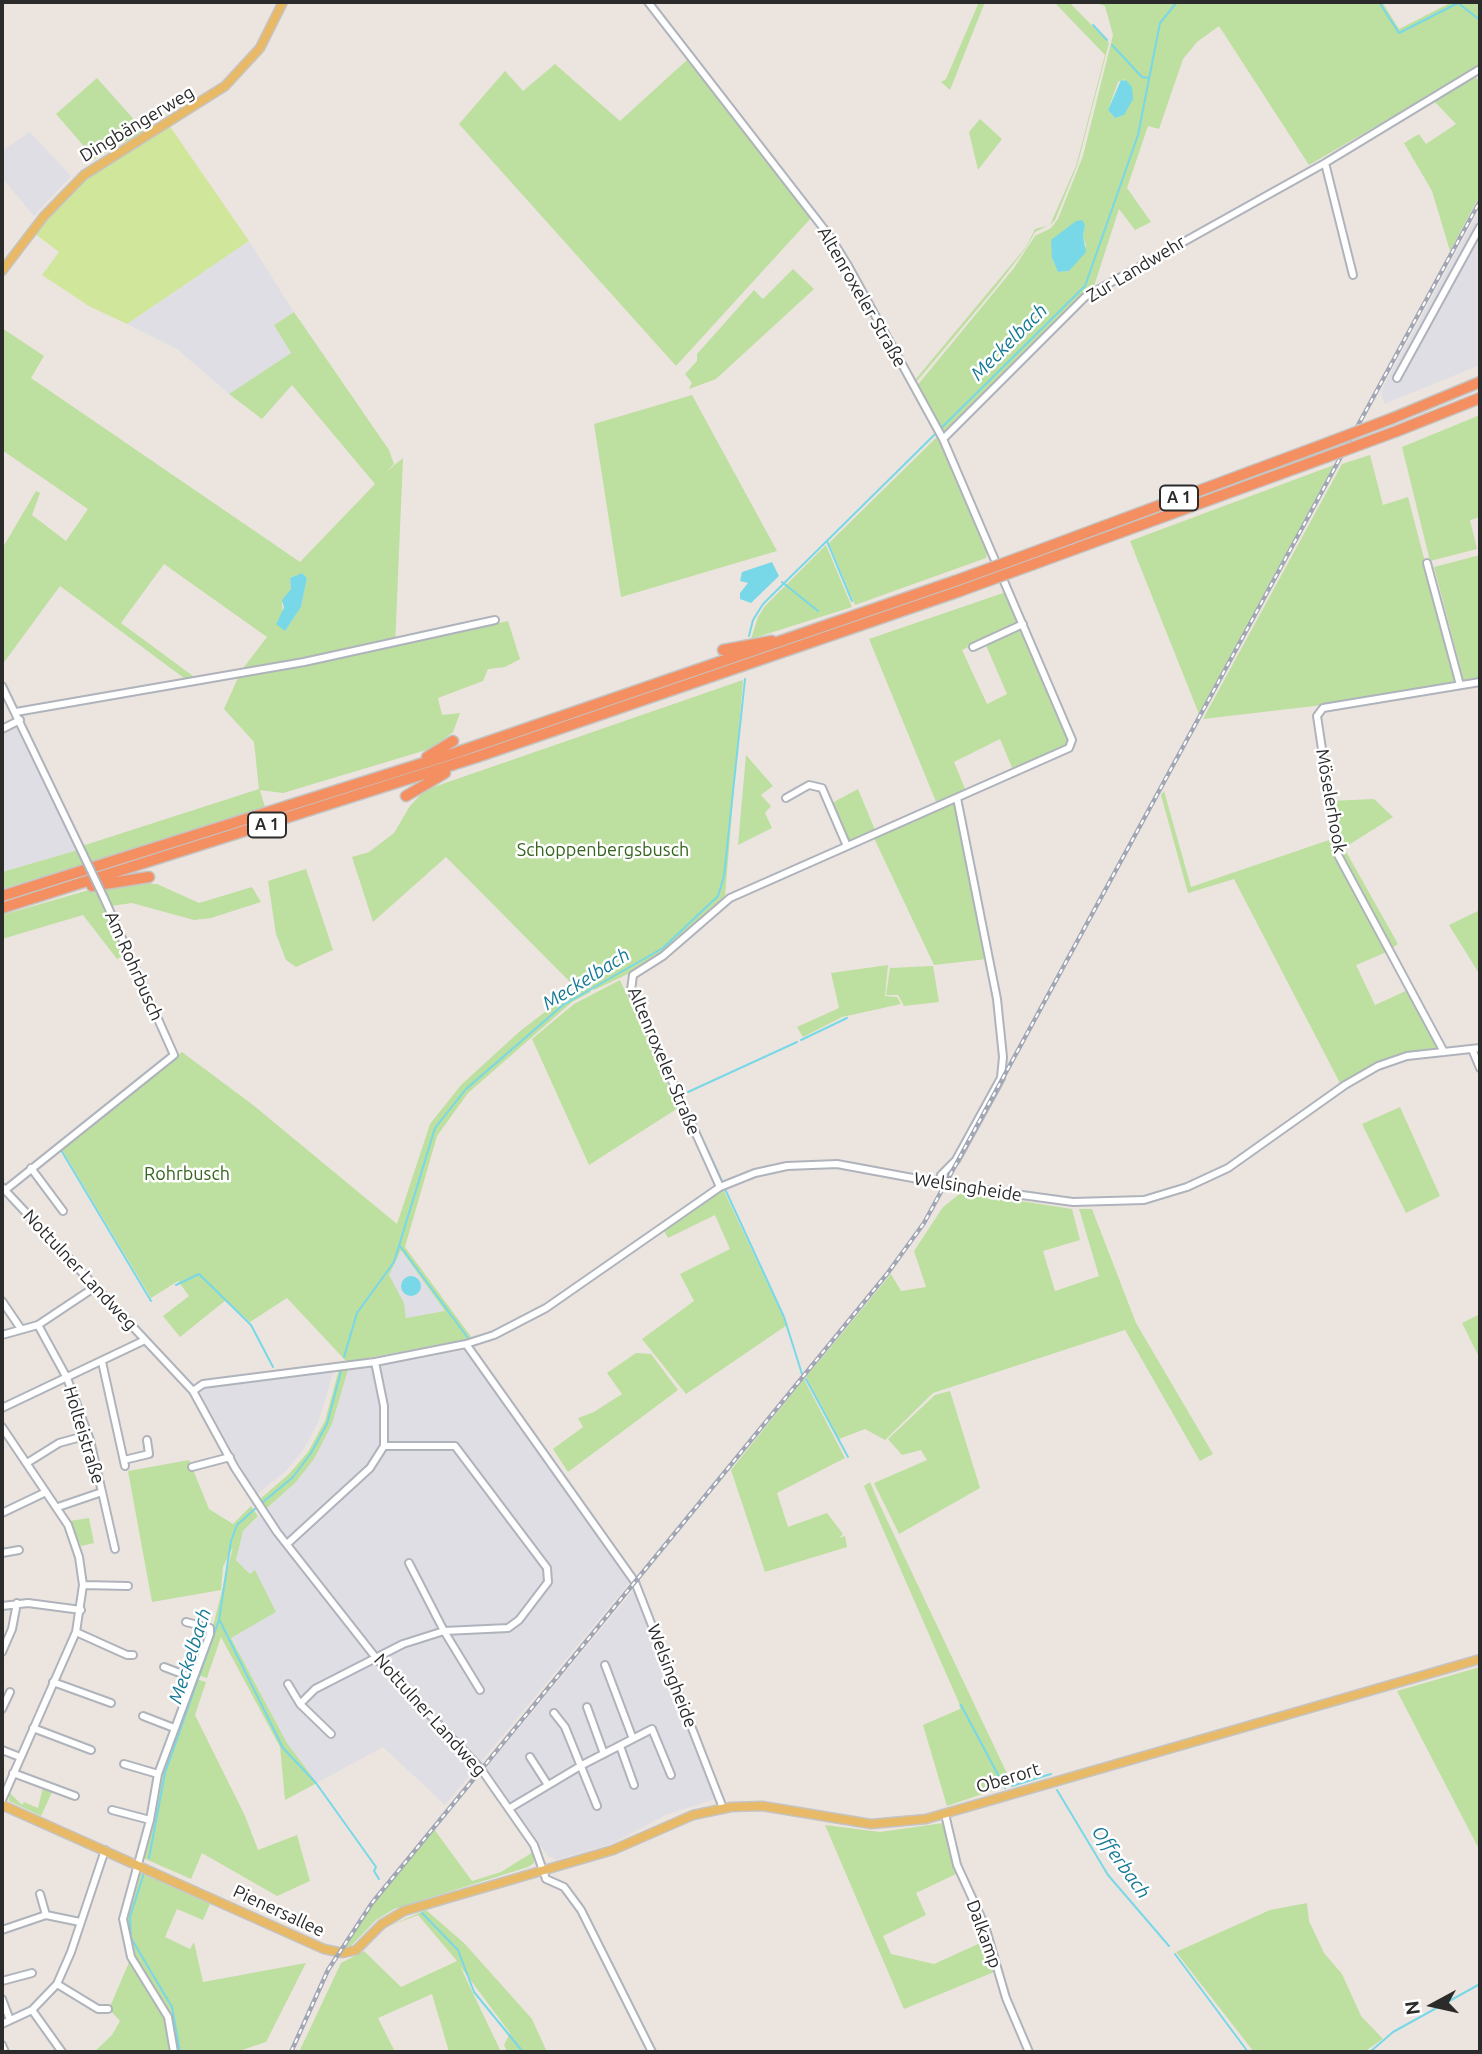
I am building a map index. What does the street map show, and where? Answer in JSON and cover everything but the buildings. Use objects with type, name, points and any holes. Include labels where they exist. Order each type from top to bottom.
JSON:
[{"type":"highway","name":"A 1","points":[[1031,559],[1480,382]]},
{"type":"highway","name":"A 1","points":[[2,908],[477,758],[1332,454],[1480,398]]},
{"type":"highway","name":"A 1","points":[[2,896],[392,774],[957,586]]},
{"type":"highway","points":[[723,650],[801,636]]},
{"type":"highway","points":[[392,774],[438,752],[453,741]]},
{"type":"highway","points":[[406,796],[477,758]]},
{"type":"highway","points":[[57,892],[149,877]]},
{"type":"main road","name":"Dingbängerweg","points":[[2,271],[44,216],[84,174],[225,86],[260,48],[284,2]]},
{"type":"main road","name":"Oberort","points":[[543,1871],[613,1850],[682,1818],[723,1808],[779,1808],[854,1823],[885,1825],[945,1814],[1480,1659]]},
{"type":"main road","name":"Pienersallee","points":[[2,1805],[324,1949],[344,1953],[356,1950],[382,1924],[404,1911],[543,1871]]},
{"type":"street","name":"Altenroxeler Straße","points":[[648,2],[831,238],[942,437],[1072,740],[1069,748],[730,898],[672,949],[630,978],[631,990],[720,1187]]},
{"type":"street","name":"Zur Landwehr","points":[[942,437],[1085,297],[1325,163],[1480,69]]},
{"type":"street","points":[[1325,163],[1353,275]]},
{"type":"street","points":[[1397,378],[1480,227]]},
{"type":"street","points":[[1427,563],[1460,685]]},
{"type":"street","points":[[16,712],[303,662],[495,620]]},
{"type":"street","points":[[973,647],[1023,624]]},
{"type":"street","name":"Möselerhook","points":[[1444,1052],[1338,855],[1317,716],[1323,708],[1480,682]]},
{"type":"street","name":"Am Rohrbusch","points":[[2,686],[104,898],[174,1055],[3,1190]]},
{"type":"street","points":[[2,729],[20,720]]},
{"type":"street","points":[[786,798],[809,785],[822,788],[847,846]]},
{"type":"street","points":[[939,1183],[941,1175],[956,1160],[1001,1078],[1003,1057],[997,999],[957,798]]},
{"type":"street","name":"Welsingheide","points":[[193,1391],[203,1384],[375,1362],[466,1345],[524,1322],[720,1187],[771,1169],[837,1164],[939,1183],[1090,1203],[1144,1200],[1168,1194],[1228,1168],[1378,1066],[1400,1057],[1480,1048]]},
{"type":"street","points":[[1472,1049],[1480,1069]]},
{"type":"street","points":[[31,1168],[63,1211]]},
{"type":"street","name":"Nottulner Landweg","points":[[3,1190],[193,1391],[256,1502],[287,1544],[376,1658],[466,1751],[510,1808],[534,1845],[549,1882],[566,1889],[581,1910],[652,2052]]},
{"type":"street","points":[[2,1335],[38,1325],[95,1287]]},
{"type":"street","points":[[2,1301],[21,1329]]},
{"type":"street","name":"Holteistraße","points":[[38,1325],[67,1378],[89,1435],[115,1549]]},
{"type":"street","points":[[2,1408],[145,1340]]},
{"type":"street","name":"Welsingheide","points":[[466,1345],[635,1582],[723,1808]]},
{"type":"street","points":[[102,1362],[125,1463],[149,1454],[147,1440]]},
{"type":"street","points":[[287,1544],[370,1468],[384,1446],[384,1406],[375,1362]]},
{"type":"street","points":[[2,1427],[58,1507],[75,1540],[83,1586],[75,1632],[2,1800]]},
{"type":"street","points":[[27,1463],[59,1443],[89,1435]]},
{"type":"street","points":[[300,1704],[313,1691],[403,1643],[444,1631],[496,1631],[508,1628],[519,1620],[548,1582],[547,1568],[454,1446],[384,1446]]},
{"type":"street","points":[[192,1468],[230,1457]]},
{"type":"street","points":[[2,1513],[46,1492]]},
{"type":"street","name":"Holteistraße","points":[[58,1507],[102,1492]]},
{"type":"street","points":[[3,1551],[19,1550]]},
{"type":"street","points":[[409,1563],[444,1631],[480,1690]]},
{"type":"street","points":[[83,1586],[128,1586]]},
{"type":"street","points":[[2,1606],[17,1603],[81,1609]]},
{"type":"street","points":[[2,1652],[12,1629],[17,1603]]},
{"type":"street","points":[[174,2052],[172,2030],[163,2003],[131,1957],[125,1941],[124,1910],[150,1820],[158,1774],[210,1628],[186,1622]]},
{"type":"street","points":[[75,1632],[127,1655],[133,1655]]},
{"type":"street","points":[[605,1665],[634,1739]]},
{"type":"street","points":[[164,1667],[193,1678]]},
{"type":"street","points":[[53,1682],[111,1703]]},
{"type":"street","points":[[288,1684],[300,1704],[331,1734]]},
{"type":"street","points":[[2,1709],[10,1692]]},
{"type":"street","points":[[587,1707],[604,1754]]},
{"type":"street","points":[[554,1713],[565,1727],[597,1805]]},
{"type":"street","points":[[143,1716],[174,1728]]},
{"type":"street","points":[[33,1728],[91,1750]]},
{"type":"street","points":[[510,1808],[582,1765],[652,1730],[671,1775]]},
{"type":"street","points":[[620,1746],[634,1785]]},
{"type":"street","points":[[2,1750],[20,1757]]},
{"type":"street","points":[[530,1757],[548,1785]]},
{"type":"street","points":[[124,1763],[158,1774]]},
{"type":"street","points":[[13,1773],[75,1796]]},
{"type":"street","points":[[114,1813],[150,1820]]},
{"type":"street","name":"Dalkamp","points":[[945,1814],[957,1865],[985,1926],[1003,1989],[1029,2052]]},
{"type":"street","points":[[2,2024],[32,2010],[57,1984],[105,1850]]},
{"type":"street","points":[[40,1894],[46,1915]]},
{"type":"street","points":[[2,1930],[46,1915],[80,1922]]},
{"type":"street","points":[[2,1981],[32,1973]]},
{"type":"street","points":[[57,1984],[98,2009],[108,2009]]},
{"type":"street","points":[[2,1999],[10,2020]]},
{"type":"street","points":[[32,2010],[62,2052]]},
{"type":"street","points":[[2,2045],[5,2052]]},
{"type":"shaded area","points":[[30,132],[71,176],[34,216],[2,178],[2,151]]},
{"type":"shaded area","points":[[1480,209],[1480,365],[1384,404],[1381,391]]},
{"type":"shaded area","points":[[249,241],[294,312],[274,325],[291,353],[229,394],[177,349],[127,324]]},
{"type":"shaded area","points":[[19,723],[78,850],[2,872],[2,731]]},
{"type":"shaded area","points":[[401,1250],[445,1311],[406,1318],[404,1303],[388,1275]]},
{"type":"shaded area","points":[[466,1350],[631,1581],[445,1805],[383,1747],[317,1783],[287,1743],[231,1637],[276,1612],[254,1571],[250,1574],[236,1560],[240,1539],[243,1531],[295,1483],[332,1424],[348,1370]]},
{"type":"shaded area","points":[[334,1370],[319,1420],[304,1449],[286,1471],[256,1495],[197,1387]]},
{"type":"shaded area","points":[[635,1588],[716,1799],[668,1814],[611,1844],[556,1860],[548,1856],[486,1768]]},
{"type":"green space","points":[[979,2],[985,2],[950,90],[941,82],[946,79]]},
{"type":"green space","points":[[1054,2],[1069,2],[1109,43],[1077,166],[1055,220],[1050,224],[1076,166],[1105,55]]},
{"type":"green space","points":[[1093,2],[1382,2],[1399,29],[1452,2],[1480,2],[1480,66],[1309,165],[1219,26],[1197,42],[1183,59],[1159,129],[1148,126],[1127,188],[1151,222],[1135,230],[1119,209],[1094,286],[944,434],[916,387],[1014,268],[1035,236],[1051,228],[1058,219],[1083,156],[1113,35],[1105,6]],"holes":[[[1124,79],[1124,115],[1115,118],[1108,110],[1118,82]],[[1085,225],[1083,236],[1086,246],[1069,271],[1058,272],[1052,258]]]},
{"type":"green space","points":[[687,60],[811,218],[676,366],[459,124],[505,71],[523,91],[555,64],[620,121]]},
{"type":"green space","points":[[1475,76],[1480,82],[1480,195],[1450,251],[1432,191],[1404,143],[1419,134],[1426,144],[1456,124],[1434,101]]},
{"type":"green space","points":[[97,78],[144,131],[95,159],[56,114]]},
{"type":"green space","points":[[980,119],[1002,139],[978,170],[969,132]]},
{"type":"green space","points":[[169,125],[249,241],[127,324],[89,306],[42,275],[59,252],[34,233],[75,185]]},
{"type":"green space","points":[[816,213],[847,257],[915,380],[1026,247],[1035,229],[1048,226],[1035,232],[1026,248],[996,287],[918,380],[913,381]]},
{"type":"green space","points":[[793,269],[814,289],[716,379],[689,389],[692,383],[685,374],[697,361],[697,354],[754,290],[763,299]]},
{"type":"green space","points":[[294,312],[389,450],[394,464],[386,472],[403,458],[395,646],[508,621],[520,659],[505,667],[488,669],[483,681],[438,698],[442,715],[460,713],[453,732],[433,748],[283,793],[260,790],[265,807],[90,862],[82,846],[259,789],[254,742],[224,709],[241,671],[267,637],[164,564],[121,623],[197,679],[188,681],[60,586],[2,665],[2,549],[36,491],[40,493],[32,515],[66,541],[88,509],[2,450],[2,328],[44,356],[31,378],[300,562],[375,484],[292,385],[262,419],[229,394],[291,353],[274,325]],"holes":[[[302,573],[307,578],[301,607],[285,631],[277,621],[283,614],[282,603],[291,589],[290,578]]]},
{"type":"green space","points":[[692,395],[777,551],[621,597],[594,424]]},
{"type":"green space","points":[[1480,415],[1480,517],[1470,520],[1477,549],[1430,561],[1402,447]]},
{"type":"green space","points":[[937,437],[987,550],[986,558],[855,605],[829,543]]},
{"type":"green space","points":[[1370,455],[1383,505],[1408,497],[1456,681],[1323,705],[1203,719],[1342,464]]},
{"type":"green space","points":[[1334,465],[1199,713],[1199,714],[1130,541]]},
{"type":"green space","points":[[826,545],[852,607],[751,639],[758,617],[765,606]]},
{"type":"green space","points":[[1480,555],[1480,678],[1464,681],[1434,567]]},
{"type":"green space","points":[[1006,592],[1019,623],[962,650],[987,704],[1007,694],[985,643],[1021,627],[1069,740],[1066,747],[1013,770],[1000,739],[954,762],[966,791],[937,804],[869,639]]},
{"type":"green space","points":[[743,680],[725,896],[660,954],[632,972],[594,990],[590,988],[591,992],[572,1002],[468,1093],[437,1136],[405,1247],[472,1338],[347,1362],[287,1298],[250,1322],[226,1300],[180,1337],[163,1316],[189,1296],[178,1281],[151,1298],[61,1148],[182,1052],[253,1105],[397,1224],[430,1124],[461,1085],[519,1032],[576,988],[446,857],[373,922],[352,857],[369,852],[394,833],[410,806],[425,790]],"holes":[[[401,1250],[445,1311],[406,1318],[404,1303],[389,1275]]]},
{"type":"green space","points":[[746,755],[773,786],[761,795],[771,806],[765,813],[772,828],[738,845]]},
{"type":"green space","points":[[858,789],[875,830],[847,842],[832,803]]},
{"type":"green space","points":[[1164,791],[1191,887],[1332,839],[1336,855],[1389,951],[1356,965],[1375,1005],[1410,989],[1439,1049],[1392,1058],[1341,1085],[1234,879],[1188,893],[1161,795]]},
{"type":"green space","points":[[1374,799],[1393,817],[1344,848],[1398,944],[1392,948],[1339,853],[1330,801]]},
{"type":"green space","points":[[955,801],[987,959],[934,965],[873,836]]},
{"type":"green space","points":[[78,850],[84,864],[2,889],[2,872]]},
{"type":"green space","points":[[306,869],[333,950],[296,967],[286,960],[276,934],[268,881]]},
{"type":"green space","points":[[129,882],[157,884],[199,903],[252,887],[261,902],[211,918],[194,920],[132,903],[111,906],[103,887]]},
{"type":"green space","points":[[96,888],[127,953],[117,959],[83,915],[2,939],[2,915]]},
{"type":"green space","points":[[1480,910],[1480,975],[1449,925]]},
{"type":"green space","points":[[888,965],[885,996],[897,997],[901,1004],[842,1017],[803,1037],[797,1027],[839,1008],[831,973]]},
{"type":"green space","points":[[933,966],[939,1002],[904,1006],[898,995],[886,995],[890,968]]},
{"type":"green space","points":[[620,980],[678,1108],[589,1165],[532,1039],[574,1004]]},
{"type":"green space","points":[[1400,1107],[1440,1196],[1406,1213],[1362,1124]]},
{"type":"green space","points":[[723,1189],[787,1325],[686,1394],[642,1339],[694,1301],[680,1274],[730,1249],[715,1215],[668,1238],[664,1231]]},
{"type":"green space","points":[[962,1192],[1072,1209],[1080,1240],[1043,1251],[1055,1291],[1099,1276],[1079,1209],[1092,1209],[1136,1323],[1213,1454],[1200,1461],[1125,1330],[933,1393],[885,1440],[865,1429],[839,1439],[806,1377],[891,1274],[901,1291],[926,1287],[914,1251],[943,1207]]},
{"type":"green space","points":[[1480,1314],[1480,1359],[1462,1323]]},
{"type":"green space","points":[[636,1353],[651,1354],[678,1390],[568,1472],[553,1449],[583,1427],[578,1418],[594,1412],[622,1394],[607,1373]]},
{"type":"green space","points":[[339,1369],[348,1370],[332,1424],[314,1459],[295,1483],[266,1509],[259,1500],[289,1474],[308,1452],[325,1421]]},
{"type":"green space","points":[[804,1379],[845,1458],[777,1493],[788,1527],[827,1513],[843,1534],[839,1538],[845,1536],[847,1547],[765,1572],[731,1470]]},
{"type":"green space","points":[[950,1391],[980,1488],[899,1534],[874,1483],[927,1460],[921,1450],[902,1455],[888,1439],[935,1395]]},
{"type":"green space","points":[[189,1460],[209,1509],[233,1524],[251,1506],[258,1516],[243,1531],[236,1560],[250,1574],[255,1570],[276,1612],[231,1638],[287,1743],[317,1783],[285,1800],[280,1747],[221,1637],[207,1678],[197,1675],[210,1638],[233,1547],[223,1567],[221,1590],[152,1602],[128,1471]]},
{"type":"green space","points":[[870,1482],[1012,1784],[947,1806],[923,1725],[960,1709],[959,1703],[864,1486]]},
{"type":"green space","points":[[89,1518],[94,1543],[81,1546],[70,1521]]},
{"type":"green space","points":[[1480,1667],[1480,1851],[1397,1691]]},
{"type":"green space","points":[[193,1678],[206,1682],[195,1715],[245,1816],[258,1850],[297,1835],[310,1881],[277,1896],[202,1853],[191,1879],[141,1857],[153,1821],[161,1775]]},
{"type":"green space","points":[[43,1788],[52,1792],[41,1816],[9,1801],[9,1792],[22,1805],[24,1802],[38,1808]]},
{"type":"green space","points":[[943,1823],[958,1873],[916,1893],[926,1915],[883,1936],[891,1954],[934,1964],[987,1940],[994,1972],[904,2009],[825,1825],[880,1832]]},
{"type":"green space","points":[[434,1829],[472,1881],[501,1872],[533,1852],[534,1863],[394,1909],[376,1920],[347,1950],[341,1951],[372,1905]]},
{"type":"green space","points":[[136,1871],[210,1904],[203,1920],[177,1909],[165,1937],[190,1949],[194,1942],[203,1982],[306,1963],[266,2042],[236,2052],[176,2052],[165,2003],[132,1955],[125,1919]]},
{"type":"green space","points":[[1307,1903],[1309,1921],[1324,1953],[1342,1974],[1361,2016],[1383,2039],[1364,2052],[1254,2052],[1176,1952],[1270,1910]]},
{"type":"green space","points":[[426,1910],[464,1943],[532,2019],[547,2052],[507,2052],[504,2045],[510,2033],[460,1966],[501,2052],[449,2052],[432,1994],[378,2018],[395,2052],[299,2052],[341,1963],[364,1951],[401,1987],[457,1961],[418,1915],[387,1927]]},
{"type":"green space","points":[[130,1960],[167,2018],[172,2052],[94,2052],[112,2035],[120,2021],[109,2009]]},
{"type":"water","points":[[1121,80],[1127,81],[1132,87],[1133,99],[1124,115],[1115,118],[1108,110]]},
{"type":"water","points":[[1082,220],[1085,225],[1083,236],[1086,252],[1069,271],[1058,272],[1052,258],[1051,240],[1076,221]]},
{"type":"water","points":[[772,562],[779,576],[751,603],[740,599],[740,593],[748,583],[740,581],[742,572]]},
{"type":"water","points":[[302,573],[307,578],[301,607],[285,631],[276,624],[284,608],[282,600],[291,589],[290,578]]},
{"type":"water","points":[[411,1276],[418,1279],[421,1286],[418,1293],[411,1296],[404,1293],[401,1286],[404,1279]]},
{"type":"waterway","name":"Meckelbach","points":[[749,636],[753,620],[763,604],[1085,286],[1138,135],[1160,23],[1177,2]]},
{"type":"waterway","points":[[1379,2],[1399,33],[1458,3],[1480,20]]},
{"type":"waterway","points":[[1093,25],[1107,40]]},
{"type":"waterway","points":[[1112,45],[1142,77],[1149,78]]},
{"type":"waterway","points":[[827,541],[852,601]]},
{"type":"waterway","points":[[782,582],[818,611]]},
{"type":"waterway","name":"Meckelbach","points":[[344,1357],[357,1313],[394,1262],[435,1128],[466,1089],[563,1005],[663,948],[718,896],[724,876],[745,679]]},
{"type":"waterway","points":[[801,1040],[847,1018]]},
{"type":"waterway","points":[[688,1092],[797,1042]]},
{"type":"waterway","points":[[682,1095],[722,1181]]},
{"type":"waterway","points":[[61,1150],[151,1301]]},
{"type":"waterway","points":[[725,1189],[784,1317],[802,1374]]},
{"type":"waterway","points":[[400,1246],[468,1338]]},
{"type":"waterway","points":[[176,1285],[199,1274],[251,1325],[273,1367]]},
{"type":"waterway","name":"Meckelbach","points":[[262,1503],[293,1477],[311,1453],[327,1424],[341,1371]]},
{"type":"waterway","points":[[806,1379],[848,1457]]},
{"type":"waterway","name":"Meckelbach","points":[[149,1858],[165,1773],[219,1620],[231,1541],[237,1525],[257,1507]]},
{"type":"waterway","points":[[220,1621],[283,1748],[316,1783],[376,1867],[374,1871],[379,1879]]},
{"type":"waterway","name":"Offerbach","points":[[961,1705],[1005,1788]]},
{"type":"waterway","name":"Offerbach","points":[[1012,1786],[1051,1774]]},
{"type":"waterway","name":"Offerbach","points":[[1057,1790],[1108,1875],[1169,1946]]},
{"type":"waterway","name":"Meckelbach","points":[[144,1873],[130,1917],[131,1938],[172,2007],[180,2052]]},
{"type":"waterway","points":[[422,1913],[458,1950],[474,1992],[523,2052]]},
{"type":"waterway","name":"Offerbach","points":[[1175,1954],[1248,2052]]},
{"type":"waterway","name":"Offerbach","points":[[1370,2052],[1393,2032],[1480,1984]]},
{"type":"railway","points":[[291,2052],[328,1970],[372,1903],[887,1274],[924,1223],[1480,201]]},
{"type":"park label","name":"Schoppenbergsbusch","points":[[603,850]]},
{"type":"park label","name":"Rohrbusch","points":[[187,1174]]}]
